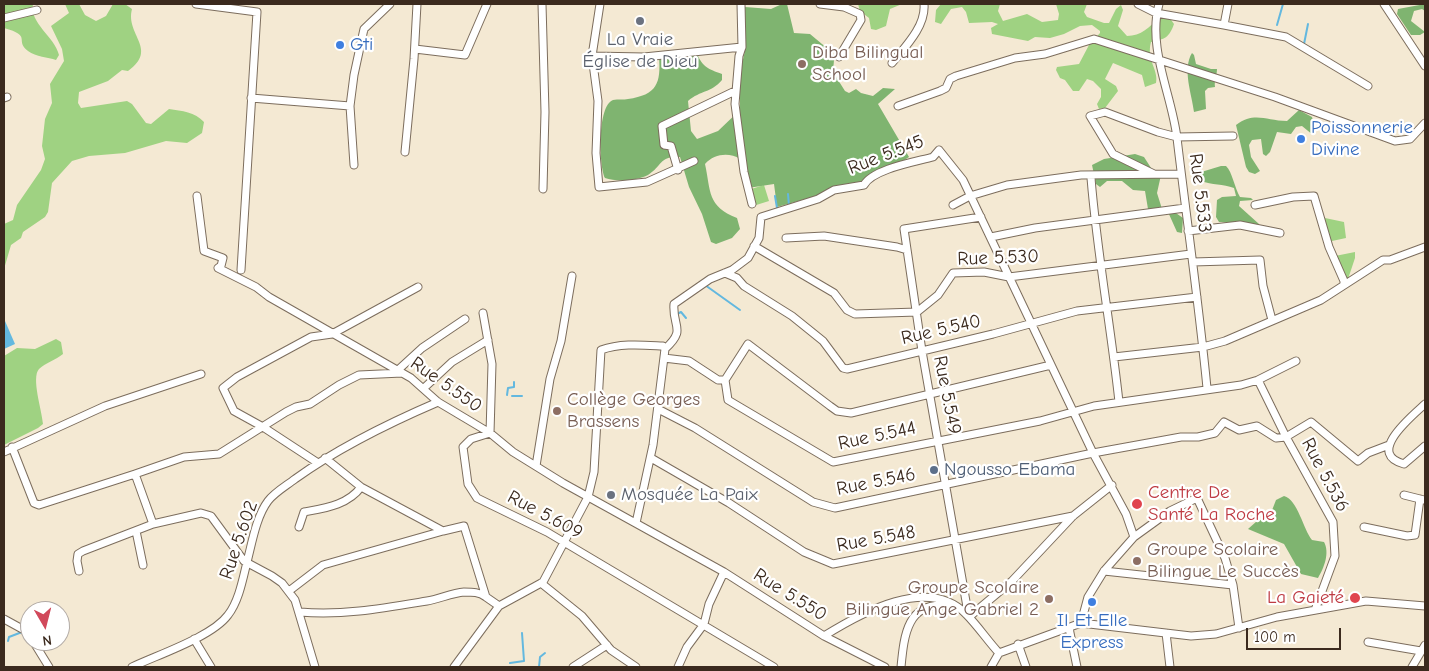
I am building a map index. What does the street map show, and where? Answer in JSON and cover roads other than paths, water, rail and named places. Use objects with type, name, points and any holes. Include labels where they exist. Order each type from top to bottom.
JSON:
[{"type":"street","points":[[196,4],[257,12],[250,98],[241,270]]},
{"type":"street","points":[[354,164],[350,106],[354,75],[364,29],[390,4]]},
{"type":"street","points":[[404,152],[415,49],[417,4]]},
{"type":"street","points":[[415,49],[466,55],[487,4]]},
{"type":"street","points":[[542,4],[545,112],[543,189]]},
{"type":"street","points":[[600,4],[592,56],[598,101],[596,153],[599,188],[647,182],[678,170],[694,161]]},
{"type":"street","points":[[741,4],[742,47],[739,56],[735,91],[746,187],[752,204]]},
{"type":"street","points":[[820,4],[844,7],[860,14],[861,20],[838,56]]},
{"type":"street","points":[[892,63],[915,34],[923,15],[924,4]]},
{"type":"street","points":[[1138,4],[1156,13],[1286,37],[1368,86]]},
{"type":"street","name":"Rue 5.533","points":[[1159,4],[1155,28],[1177,137],[1207,388]]},
{"type":"street","points":[[1224,25],[1228,4]]},
{"type":"street","points":[[1384,4],[1425,66]]},
{"type":"street","points":[[4,18],[37,10]]},
{"type":"street","points":[[898,106],[940,92],[946,88],[950,78],[1015,58],[1045,54],[1094,39],[1275,97],[1395,141],[1410,139],[1425,123]]},
{"type":"street","points":[[592,56],[644,57],[742,47]]},
{"type":"street","points":[[678,170],[670,146],[664,145],[662,126],[735,91]]},
{"type":"street","points":[[250,98],[350,106]]},
{"type":"street","points":[[1154,174],[1113,154],[1090,116],[1105,112],[1158,132],[1177,137],[1233,136]]},
{"type":"street","name":"Rue 5.545","points":[[636,523],[651,458],[665,349],[674,342],[677,333],[674,304],[748,258],[758,238],[761,217],[818,199],[834,190],[864,185],[866,180],[880,172],[933,157],[939,150],[963,180],[1093,452],[1126,514],[1134,537]]},
{"type":"street","points":[[953,204],[970,196],[1006,185],[1081,175],[1180,174]]},
{"type":"street","points":[[1091,178],[1100,266],[1108,307],[1119,402]]},
{"type":"street","name":"Rue 5.550","points":[[197,196],[204,251],[223,258],[221,266],[218,268],[256,287],[269,297],[400,372],[424,388],[438,402],[490,433],[513,452],[588,497],[724,572],[824,636],[858,617],[904,600],[930,597],[957,608],[967,615],[999,653]]},
{"type":"street","points":[[1256,204],[1293,197],[1314,196],[1329,247],[1344,285]]},
{"type":"street","points":[[991,237],[1034,228],[1185,208]]},
{"type":"street","name":"Rue 5.549","points":[[967,615],[940,440],[922,351],[904,229],[981,217]]},
{"type":"street","points":[[1188,230],[1240,225],[1280,233]]},
{"type":"street","points":[[786,238],[824,236],[907,250]]},
{"type":"street","points":[[754,246],[834,293],[850,313],[917,312]]},
{"type":"street","points":[[1114,357],[1203,347],[1225,342],[1321,300],[1383,260],[1390,260],[1425,247]]},
{"type":"street","name":"Rue 5.530","points":[[917,312],[938,295],[953,273],[984,272],[1010,277],[1191,254]]},
{"type":"street","points":[[1193,262],[1260,260],[1263,286],[1272,320]]},
{"type":"street","name":"Rue 5.540","points":[[726,273],[737,278],[744,286],[792,316],[823,341],[843,368],[922,351],[1077,312],[1197,297]]},
{"type":"street","points":[[536,466],[548,387],[561,341],[572,276]]},
{"type":"street","points":[[318,463],[234,411],[223,388],[237,377],[311,338],[332,334],[418,287]]},
{"type":"street","points":[[483,313],[492,364],[490,433]]},
{"type":"street","points":[[12,447],[34,503],[39,505],[184,457],[219,454],[296,407],[310,404],[348,380],[362,374],[378,376],[400,372],[422,348],[465,319]]},
{"type":"street","points":[[424,388],[452,362],[488,340]]},
{"type":"street","points":[[454,667],[499,606],[542,583],[588,497],[594,472],[602,350],[613,346],[638,344],[663,346],[665,349]]},
{"type":"street","points":[[664,358],[689,361],[718,380],[725,380],[748,344],[838,411],[851,413],[1051,365]]},
{"type":"street","points":[[373,374],[374,368],[380,361]]},
{"type":"street","name":"Rue 5.544","points":[[725,380],[728,400],[832,462],[1040,421],[1073,411],[1119,402],[1207,388],[1241,385],[1258,380],[1296,361]]},
{"type":"street","points":[[4,452],[105,406],[201,374]]},
{"type":"street","points":[[1258,380],[1286,437],[1311,422],[1358,461],[1368,453],[1389,445]]},
{"type":"street","name":"Rue 5.602","points":[[132,667],[140,665],[194,638],[221,623],[228,615],[247,563],[261,515],[270,499],[325,458],[438,402]]},
{"type":"street","points":[[1425,404],[1398,430],[1389,445],[1390,455],[1397,463],[1404,464],[1425,446]]},
{"type":"street","name":"Rue 5.546","points":[[658,409],[695,428],[813,502],[828,508],[842,508],[947,484],[979,479],[1093,452]]},
{"type":"street","name":"Rue 5.536","points":[[1093,452],[1181,437],[1198,437],[1215,433],[1224,422],[1239,430],[1257,426],[1276,438],[1286,437],[1333,522],[1335,556],[1315,610]]},
{"type":"street","name":"Rue 5.609","points":[[490,433],[471,439],[463,447],[468,484],[477,498],[519,517],[704,624],[774,667]]},
{"type":"street","points":[[325,458],[362,487],[443,532]]},
{"type":"street","name":"Rue 5.548","points":[[651,458],[729,503],[804,552],[832,564],[852,562],[1073,516]]},
{"type":"street","points":[[135,474],[153,524]]},
{"type":"street","points":[[967,615],[1012,581],[1073,516],[1112,485]]},
{"type":"street","points":[[299,527],[304,512],[342,502],[355,496],[362,487]]},
{"type":"street","points":[[1364,527],[1408,536],[1415,535],[1423,500],[1404,495]]},
{"type":"street","points":[[1081,623],[1088,597],[1104,571],[1134,537],[1170,511],[1197,498],[1225,558],[1233,585],[1239,628]]},
{"type":"street","points":[[80,571],[77,561],[78,554],[83,551],[153,524],[195,514],[209,514],[247,563],[272,576],[289,592],[300,612],[315,667]]},
{"type":"street","points":[[289,592],[323,564],[464,526],[486,597]]},
{"type":"street","points":[[136,531],[143,565]]},
{"type":"street","points":[[1104,571],[1233,585]]},
{"type":"street","points":[[678,667],[687,647],[704,624],[709,604],[724,572]]},
{"type":"street","points":[[542,583],[582,616],[622,659],[636,667]]},
{"type":"street","points":[[300,612],[330,613],[355,611],[428,600],[461,592],[478,593],[499,606]]},
{"type":"street","points":[[991,667],[999,653],[1018,644],[1081,623],[1166,633],[1216,634],[1277,617],[1366,601],[1425,606]]},
{"type":"street","points":[[901,667],[904,634],[914,616],[937,605],[957,608]]},
{"type":"street","points":[[4,619],[20,628]]},
{"type":"street","points":[[1069,628],[1077,667]]},
{"type":"street","points":[[1166,633],[1170,667]]},
{"type":"street","points":[[824,636],[885,667]]},
{"type":"street","points":[[194,638],[211,667]]},
{"type":"street","points":[[1368,642],[1423,648],[1412,667]]},
{"type":"street","points":[[573,667],[606,644]]},
{"type":"street","points":[[1018,644],[1026,667]]},
{"type":"street","points":[[39,651],[49,667]]},
{"type":"water","points":[[4,322],[15,344],[4,349]]},
{"type":"waterway","points":[[1277,25],[1283,4]]},
{"type":"waterway","points":[[1304,44],[1308,24]]},
{"type":"waterway","points":[[788,194],[789,206]]},
{"type":"waterway","points":[[775,196],[777,208]]},
{"type":"waterway","points":[[705,285],[740,310]]},
{"type":"waterway","points":[[677,314],[681,312],[686,318]]},
{"type":"waterway","points":[[507,395],[508,388],[514,387],[514,382]]},
{"type":"waterway","points":[[512,396],[522,396]]},
{"type":"waterway","points":[[8,641],[9,637],[20,633]]},
{"type":"waterway","points":[[510,663],[524,661],[522,633]]},
{"type":"waterway","points":[[539,667],[540,657],[545,653]]},
{"type":"place","name":"La Vraie Église de Dieu","points":[[640,21]]},
{"type":"place","name":"Gti","points":[[340,45]]},
{"type":"place","name":"Diba Bilingual School","points":[[802,64]]},
{"type":"place","name":"Poissonnerie Divine","points":[[1301,139]]},
{"type":"place","name":"Collège Georges Brassens","points":[[557,411]]},
{"type":"place","name":"Ngousso Ebama","points":[[934,470]]},
{"type":"place","name":"Mosquée La Paix","points":[[611,495]]},
{"type":"place","name":"Centre De Santé La Roche","points":[[1137,504]]},
{"type":"place","name":"Groupe Scolaire Bilingue Le Succès","points":[[1137,561]]},
{"type":"place","name":"La Gaieté","points":[[1355,598]]},
{"type":"place","name":"Groupe Scolaire Bilingue Ange Gabriel 2","points":[[1049,599]]},
{"type":"place","name":"Il Et Elle Express","points":[[1092,602]]}]
